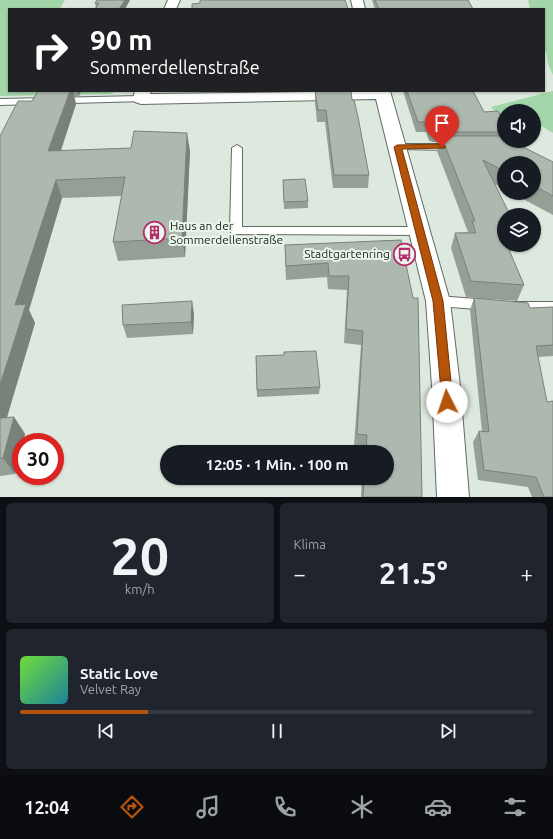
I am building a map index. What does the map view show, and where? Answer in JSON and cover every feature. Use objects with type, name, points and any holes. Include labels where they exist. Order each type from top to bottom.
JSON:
[{"type":"street","points":[[142,95],[382,93],[438,301],[446,386],[453,497]]},
{"type":"lane","points":[[0,102],[142,95]]},
{"type":"lane","points":[[397,147],[465,146]]},
{"type":"lane","points":[[237,148],[236,231],[418,230]]},
{"type":"lane","points":[[438,301],[529,308],[553,307]]},
{"type":"green space","points":[[0,0],[65,0],[61,8],[8,8],[8,92],[115,92],[110,94],[0,96]]},
{"type":"green space","points":[[528,0],[553,0],[553,75],[548,64],[545,50],[545,8],[530,8]]},
{"type":"green space","points":[[553,91],[553,133],[541,126],[541,104],[503,104]]},
{"type":"green space","points":[[497,105],[497,113],[491,107]]},
{"type":"building","points":[[97,0],[125,0],[120,8],[96,8],[99,3],[95,3]]},
{"type":"building","points":[[200,0],[345,0],[348,8],[192,8],[192,4],[200,3]]},
{"type":"building","points":[[375,0],[468,0],[472,8],[379,8]]},
{"type":"building","name":"Haus an der Sommerdellenstraße","points":[[37,92],[70,92],[48,151],[131,148],[134,131],[187,133],[182,238],[113,242],[125,177],[56,180],[15,305],[26,304],[0,385],[0,136],[18,101],[32,101]]},
{"type":"building","points":[[315,92],[351,92],[352,100],[354,100],[358,117],[369,175],[334,175],[326,110],[318,110]]},
{"type":"building","points":[[407,92],[474,92],[484,112],[497,111],[497,132],[436,132],[431,131],[428,122],[418,122]]},
{"type":"building","points":[[441,136],[497,136],[497,148],[525,148],[541,156],[497,156],[497,167],[483,160],[497,189],[497,200],[503,200],[507,208],[497,208],[497,252],[510,252],[524,285],[471,281],[455,233],[476,233],[472,221],[475,221]]},
{"type":"building","points":[[541,156],[553,162],[553,196],[541,190]]},
{"type":"building","points":[[305,179],[308,201],[284,202],[283,180]]},
{"type":"building","points":[[401,240],[413,298],[418,298],[422,497],[363,497],[364,485],[394,485],[394,445],[366,445],[367,435],[357,434],[363,331],[346,329],[349,276],[329,276],[328,263],[286,266],[285,245]]},
{"type":"building","points":[[474,298],[528,303],[530,308],[553,307],[553,345],[536,346],[547,402],[553,401],[553,497],[544,497],[536,477],[484,470],[479,431],[489,432]]},
{"type":"building","points":[[192,301],[191,322],[123,325],[122,305]]},
{"type":"building","points":[[316,351],[320,387],[257,390],[256,356],[284,355],[284,352]]},
{"type":"building","points":[[14,417],[3,458],[0,458],[0,418]]},
{"type":"place","name":"Haus an der Sommerdellenstraße","points":[[154,233]]},
{"type":"place","name":"Stadtgartenring","points":[[405,254]]},
{"type":"route","points":[[442,147],[397,147],[438,301],[447,402]]}]
